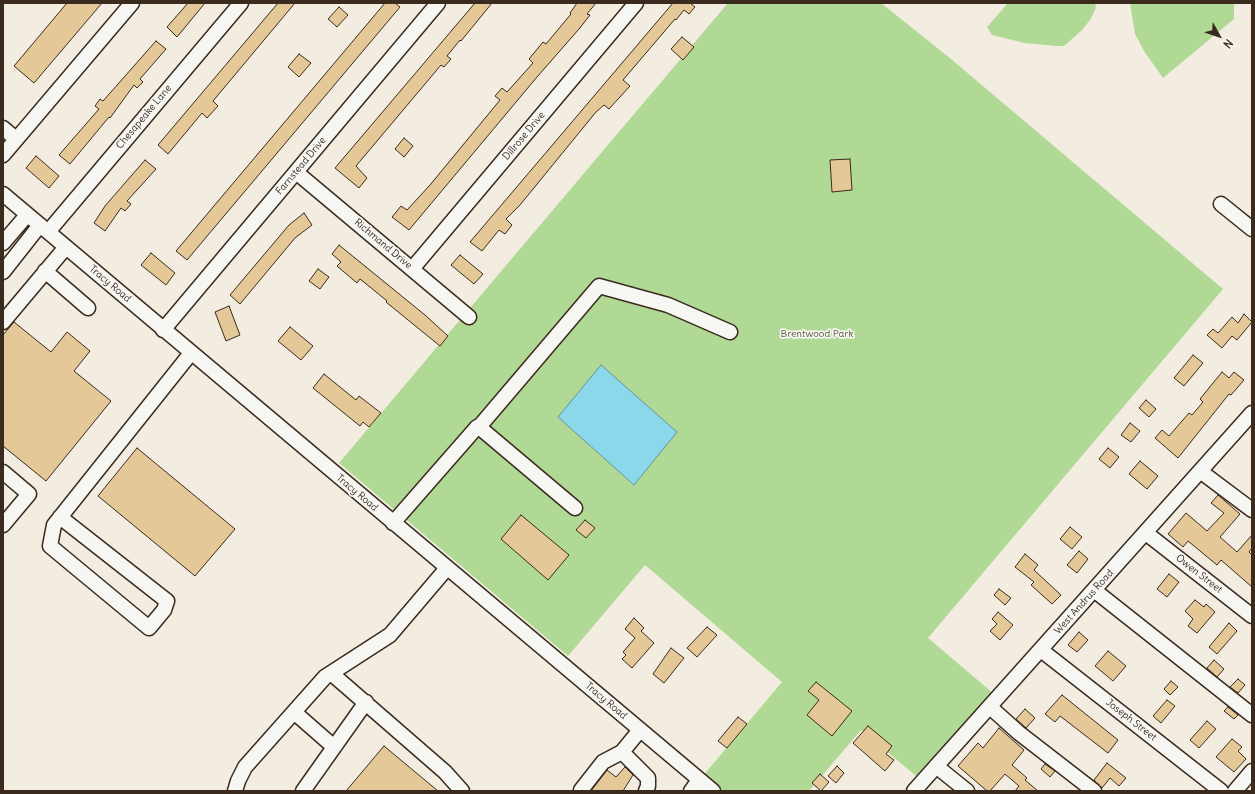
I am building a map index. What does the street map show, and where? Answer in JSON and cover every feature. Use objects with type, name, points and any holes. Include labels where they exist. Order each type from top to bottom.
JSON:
[{"type":"street","points":[[3,156],[132,3]]},
{"type":"street","name":"Chesapeake Lane","points":[[3,272],[44,229],[241,3]]},
{"type":"street","name":"Farnstead Drive","points":[[163,330],[438,3]]},
{"type":"street","name":"Dillrose Drive","points":[[412,268],[636,3]]},
{"type":"street","points":[[3,128],[16,139]]},
{"type":"street","name":"Richmand Drive","points":[[296,172],[469,317]]},
{"type":"street","name":"Tracy Road","points":[[3,194],[640,730],[695,786],[713,791]]},
{"type":"street","points":[[1221,204],[1252,229]]},
{"type":"street","points":[[3,243],[27,215]]},
{"type":"street","points":[[3,322],[66,247]]},
{"type":"street","points":[[45,272],[88,308]]},
{"type":"street","points":[[394,523],[477,427],[479,427],[599,286],[668,305],[730,332]]},
{"type":"street","points":[[60,517],[167,601],[164,610],[149,628],[50,546],[54,525],[60,517],[191,353]]},
{"type":"street","name":"West Andrus Road","points":[[914,791],[1252,413]]},
{"type":"street","points":[[479,427],[575,508]]},
{"type":"street","points":[[1200,471],[1252,510]]},
{"type":"street","points":[[3,472],[28,494],[3,525]]},
{"type":"street","name":"Owen Street","points":[[1146,533],[1252,616]]},
{"type":"street","points":[[236,791],[238,781],[245,767],[325,677],[390,635],[447,568]]},
{"type":"street","points":[[1094,590],[1252,715]]},
{"type":"street","name":"Joseph Street","points":[[1041,650],[1222,791]]},
{"type":"street","points":[[332,672],[445,772],[462,791]]},
{"type":"street","points":[[303,791],[366,702]]},
{"type":"street","points":[[990,707],[1019,733],[1094,791]]},
{"type":"street","points":[[294,712],[334,747]]},
{"type":"street","points":[[580,790],[604,762],[622,752],[640,730]]},
{"type":"street","points":[[622,752],[648,778],[648,786],[646,791]]},
{"type":"street","points":[[936,766],[967,791]]},
{"type":"street","points":[[1235,791],[1252,771]]},
{"type":"green space","name":"Brentwood Park","points":[[728,3],[881,3],[951,59],[1223,289],[928,638],[994,694],[921,780],[861,730],[809,791],[719,791],[702,777],[782,682],[645,565],[568,656],[339,463]]},
{"type":"green space","points":[[1008,3],[1095,3],[1096,8],[1090,20],[1082,30],[1064,46],[1056,46],[1025,43],[992,35],[987,27]]},
{"type":"green space","points":[[1130,3],[1234,3],[1234,19],[1163,78],[1144,51],[1135,34]]},
{"type":"water","points":[[601,365],[677,432],[634,485],[558,417]]},
{"type":"building","points":[[67,3],[102,3],[34,83],[14,66]]},
{"type":"building","points":[[188,3],[205,3],[177,37],[167,27]]},
{"type":"building","points":[[278,3],[295,3],[213,101],[218,106],[207,118],[202,113],[168,154],[158,145]]},
{"type":"building","points":[[385,3],[395,3],[400,7],[187,260],[176,251]]},
{"type":"building","points":[[475,3],[492,3],[447,56],[451,59],[444,67],[441,65],[356,166],[367,178],[359,188],[335,168]]},
{"type":"building","points":[[577,3],[596,3],[587,14],[590,15],[579,29],[409,230],[392,217],[401,206],[407,210],[430,185],[500,100],[495,96],[502,88],[507,92],[533,63],[529,59],[543,42],[546,44],[571,14],[570,13]]},
{"type":"building","points":[[673,3],[690,3],[695,7],[689,14],[684,10],[676,20],[675,19],[623,80],[630,86],[609,109],[604,105],[596,112],[520,205],[506,219],[512,225],[505,234],[499,230],[482,251],[470,242]]},
{"type":"building","points":[[339,7],[348,15],[337,27],[328,19]]},
{"type":"building","points":[[682,37],[694,47],[683,60],[671,49]]},
{"type":"building","points":[[156,41],[166,49],[140,79],[143,82],[137,88],[134,85],[110,118],[109,117],[70,164],[59,155],[99,109],[95,106],[100,99],[103,101]]},
{"type":"building","points":[[299,54],[311,63],[299,77],[288,67]]},
{"type":"building","points":[[404,138],[413,146],[404,157],[395,149]]},
{"type":"building","points":[[36,156],[59,176],[49,188],[26,168]]},
{"type":"building","points":[[850,159],[852,190],[832,192],[830,160]]},
{"type":"building","points":[[145,160],[156,169],[127,201],[131,204],[125,211],[121,208],[105,231],[94,223],[105,206]]},
{"type":"building","points":[[304,213],[312,225],[295,238],[240,304],[230,295],[289,225]]},
{"type":"building","points":[[339,245],[425,315],[448,336],[440,346],[360,279],[357,283],[337,266],[341,262],[332,254]]},
{"type":"building","points":[[151,253],[175,273],[166,285],[141,265]]},
{"type":"building","points":[[460,255],[483,274],[474,284],[451,265]]},
{"type":"building","points":[[318,269],[329,277],[320,289],[309,281]]},
{"type":"building","points":[[229,306],[240,335],[226,341],[215,312]]},
{"type":"building","points":[[1244,314],[1252,322],[1237,340],[1232,336],[1222,348],[1207,335],[1213,329],[1218,333],[1232,317],[1238,323]]},
{"type":"building","points":[[14,322],[51,352],[67,332],[90,351],[74,371],[111,401],[46,481],[3,446],[3,335]]},
{"type":"building","points":[[290,327],[313,346],[301,360],[278,341]]},
{"type":"building","points":[[1193,355],[1203,363],[1184,386],[1174,378]]},
{"type":"building","points":[[1222,372],[1229,378],[1234,372],[1244,380],[1231,395],[1229,394],[1178,458],[1155,438],[1162,430],[1169,436],[1189,413],[1192,415],[1203,402],[1200,399]]},
{"type":"building","points":[[324,374],[356,400],[359,396],[381,413],[369,427],[363,422],[360,426],[313,388]]},
{"type":"building","points":[[1146,400],[1156,409],[1149,417],[1139,408]]},
{"type":"building","points":[[1130,423],[1140,431],[1131,442],[1121,435]]},
{"type":"building","points":[[137,448],[235,529],[195,576],[98,496]]},
{"type":"building","points":[[1108,448],[1119,457],[1110,468],[1099,459]]},
{"type":"building","points":[[1140,461],[1158,476],[1147,489],[1129,474]]},
{"type":"building","points":[[1218,495],[1240,514],[1220,537],[1237,552],[1252,535],[1252,548],[1249,552],[1252,555],[1252,587],[1221,560],[1217,565],[1188,541],[1183,547],[1168,534],[1186,513],[1207,531],[1224,513],[1211,503]]},
{"type":"building","points":[[521,515],[569,555],[548,580],[501,539]]},
{"type":"building","points":[[585,520],[595,528],[586,538],[576,530]]},
{"type":"building","points":[[1070,527],[1082,537],[1072,549],[1060,539]]},
{"type":"building","points":[[1079,551],[1088,559],[1077,573],[1067,565]]},
{"type":"building","points":[[1025,554],[1038,565],[1034,570],[1061,595],[1052,604],[1031,585],[1034,582],[1015,567]]},
{"type":"building","points":[[1169,574],[1179,582],[1167,597],[1157,589]]},
{"type":"building","points":[[999,589],[1011,598],[1005,605],[994,595]]},
{"type":"building","points":[[1195,600],[1204,607],[1206,604],[1215,612],[1197,633],[1188,626],[1193,619],[1185,611]]},
{"type":"building","points":[[998,612],[1013,625],[1000,640],[990,631],[997,624],[992,619]]},
{"type":"building","points":[[634,618],[644,628],[641,631],[654,643],[632,668],[622,659],[626,655],[623,652],[635,638],[625,629]]},
{"type":"building","points":[[1229,623],[1237,631],[1217,654],[1209,647]]},
{"type":"building","points":[[707,627],[717,635],[697,657],[687,648]]},
{"type":"building","points":[[1079,632],[1088,640],[1077,652],[1068,645]]},
{"type":"building","points":[[671,648],[684,658],[664,683],[653,674]]},
{"type":"building","points":[[1108,651],[1126,666],[1113,681],[1095,666]]},
{"type":"building","points":[[1214,660],[1224,669],[1217,677],[1207,668]]},
{"type":"building","points":[[1238,679],[1245,685],[1238,693],[1230,687]]},
{"type":"building","points":[[1171,681],[1178,687],[1170,695],[1164,689]]},
{"type":"building","points":[[816,682],[852,711],[832,736],[807,715],[819,700],[808,691]]},
{"type":"building","points":[[1062,695],[1118,740],[1108,753],[1060,716],[1055,722],[1045,714]]},
{"type":"building","points":[[1167,700],[1175,706],[1161,723],[1153,716]]},
{"type":"building","points":[[1228,707],[1238,715],[1234,719],[1224,711]]},
{"type":"building","points":[[1025,709],[1035,718],[1026,728],[1016,719]]},
{"type":"building","points":[[738,717],[747,724],[727,748],[718,741]]},
{"type":"building","points":[[1207,721],[1216,729],[1199,748],[1190,740]]},
{"type":"building","points":[[868,726],[892,746],[886,754],[894,760],[885,771],[853,743]]},
{"type":"building","points":[[999,728],[1024,750],[1012,765],[1027,778],[1025,780],[1038,791],[1015,791],[1019,786],[1005,774],[990,791],[987,791],[958,766],[978,743],[983,748]]},
{"type":"building","points":[[1232,739],[1242,747],[1238,751],[1246,759],[1234,772],[1216,757]]},
{"type":"building","points":[[384,746],[438,791],[346,791]]},
{"type":"building","points":[[1107,763],[1126,778],[1119,786],[1110,778],[1102,788],[1094,780]]},
{"type":"building","points":[[1045,764],[1055,771],[1050,777],[1041,769]]},
{"type":"building","points":[[837,766],[844,773],[836,783],[828,776]]},
{"type":"building","points":[[625,767],[633,775],[623,791],[591,791],[607,770],[616,777]]},
{"type":"building","points":[[820,774],[829,782],[821,791],[812,783]]}]
